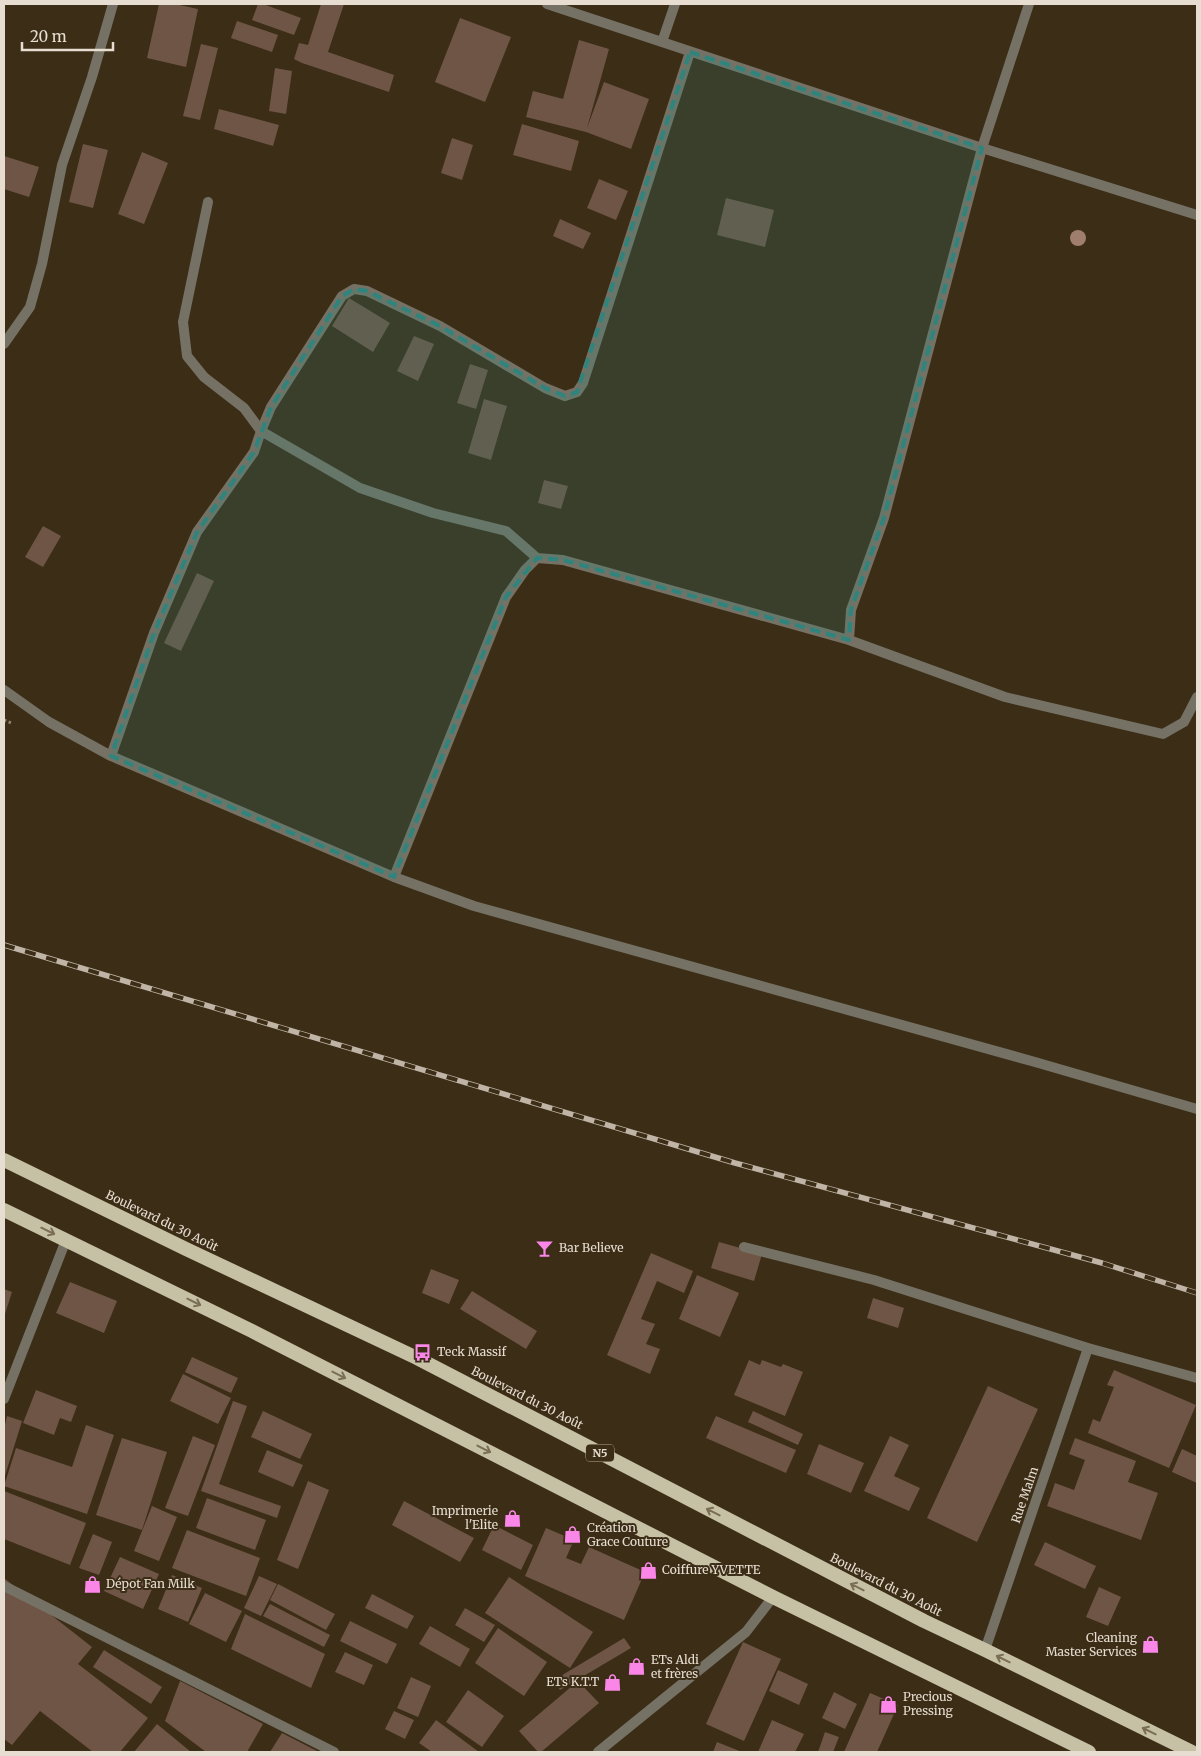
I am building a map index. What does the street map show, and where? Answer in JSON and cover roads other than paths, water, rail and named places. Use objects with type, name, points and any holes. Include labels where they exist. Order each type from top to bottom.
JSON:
[{"type":"highway","name":"Boulevard du 30 Août","points":[[4,1160],[186,1249],[417,1358],[924,1621],[1192,1752]]},
{"type":"highway","points":[[4,1210],[252,1331],[773,1598],[1089,1752]]},
{"type":"street","points":[[4,344],[30,307],[42,264],[62,165],[92,76],[113,4]]},
{"type":"street","points":[[547,4],[982,148],[1197,215]]},
{"type":"street","points":[[662,42],[675,4]]},
{"type":"street","points":[[849,640],[852,610],[884,518],[982,148],[1029,4]]},
{"type":"street","points":[[111,756],[154,633],[197,532],[254,452],[271,407],[342,296],[354,289],[367,291],[440,326],[545,388],[565,396],[577,392],[583,383],[690,52]]},
{"type":"street","points":[[208,202],[183,322],[187,356],[204,377],[244,408],[261,431],[360,488],[433,513],[506,531],[537,558],[563,560],[849,640],[1005,697],[1163,734],[1184,722],[1197,697]]},
{"type":"street","points":[[394,877],[506,597],[525,570],[537,558]]},
{"type":"street","points":[[4,690],[49,722],[111,756],[394,877],[474,906],[1197,1109]]},
{"type":"street","points":[[4,1399],[66,1240]]},
{"type":"street","points":[[744,1247],[874,1280],[1088,1348],[1197,1378]]},
{"type":"street","name":"Rue Malm","points":[[985,1650],[1088,1348]]},
{"type":"street","points":[[4,1586],[334,1752]]},
{"type":"street","points":[[598,1752],[746,1632],[773,1598]]},
{"type":"railway","points":[[4,945],[735,1163],[1102,1263],[1197,1293]]},
{"type":"place","name":"Bar Believe","points":[[545,1248]]},
{"type":"place","name":"Teck Massif","points":[[423,1352]]},
{"type":"place","name":"Imprimerie l'Elite","points":[[512,1518]]},
{"type":"place","name":"Création Grace Couture","points":[[573,1535]]},
{"type":"place","name":"Coiffure YVETTE","points":[[648,1570]]},
{"type":"place","name":"Dépot Fan Milk","points":[[92,1584]]},
{"type":"place","name":"Cleaning Master Services","points":[[1151,1645]]},
{"type":"place","name":"ETs Aldi et frères","points":[[637,1667]]},
{"type":"place","name":"ETs K.T.T","points":[[613,1682]]},
{"type":"place","name":"Precious Pressing","points":[[889,1704]]}]
